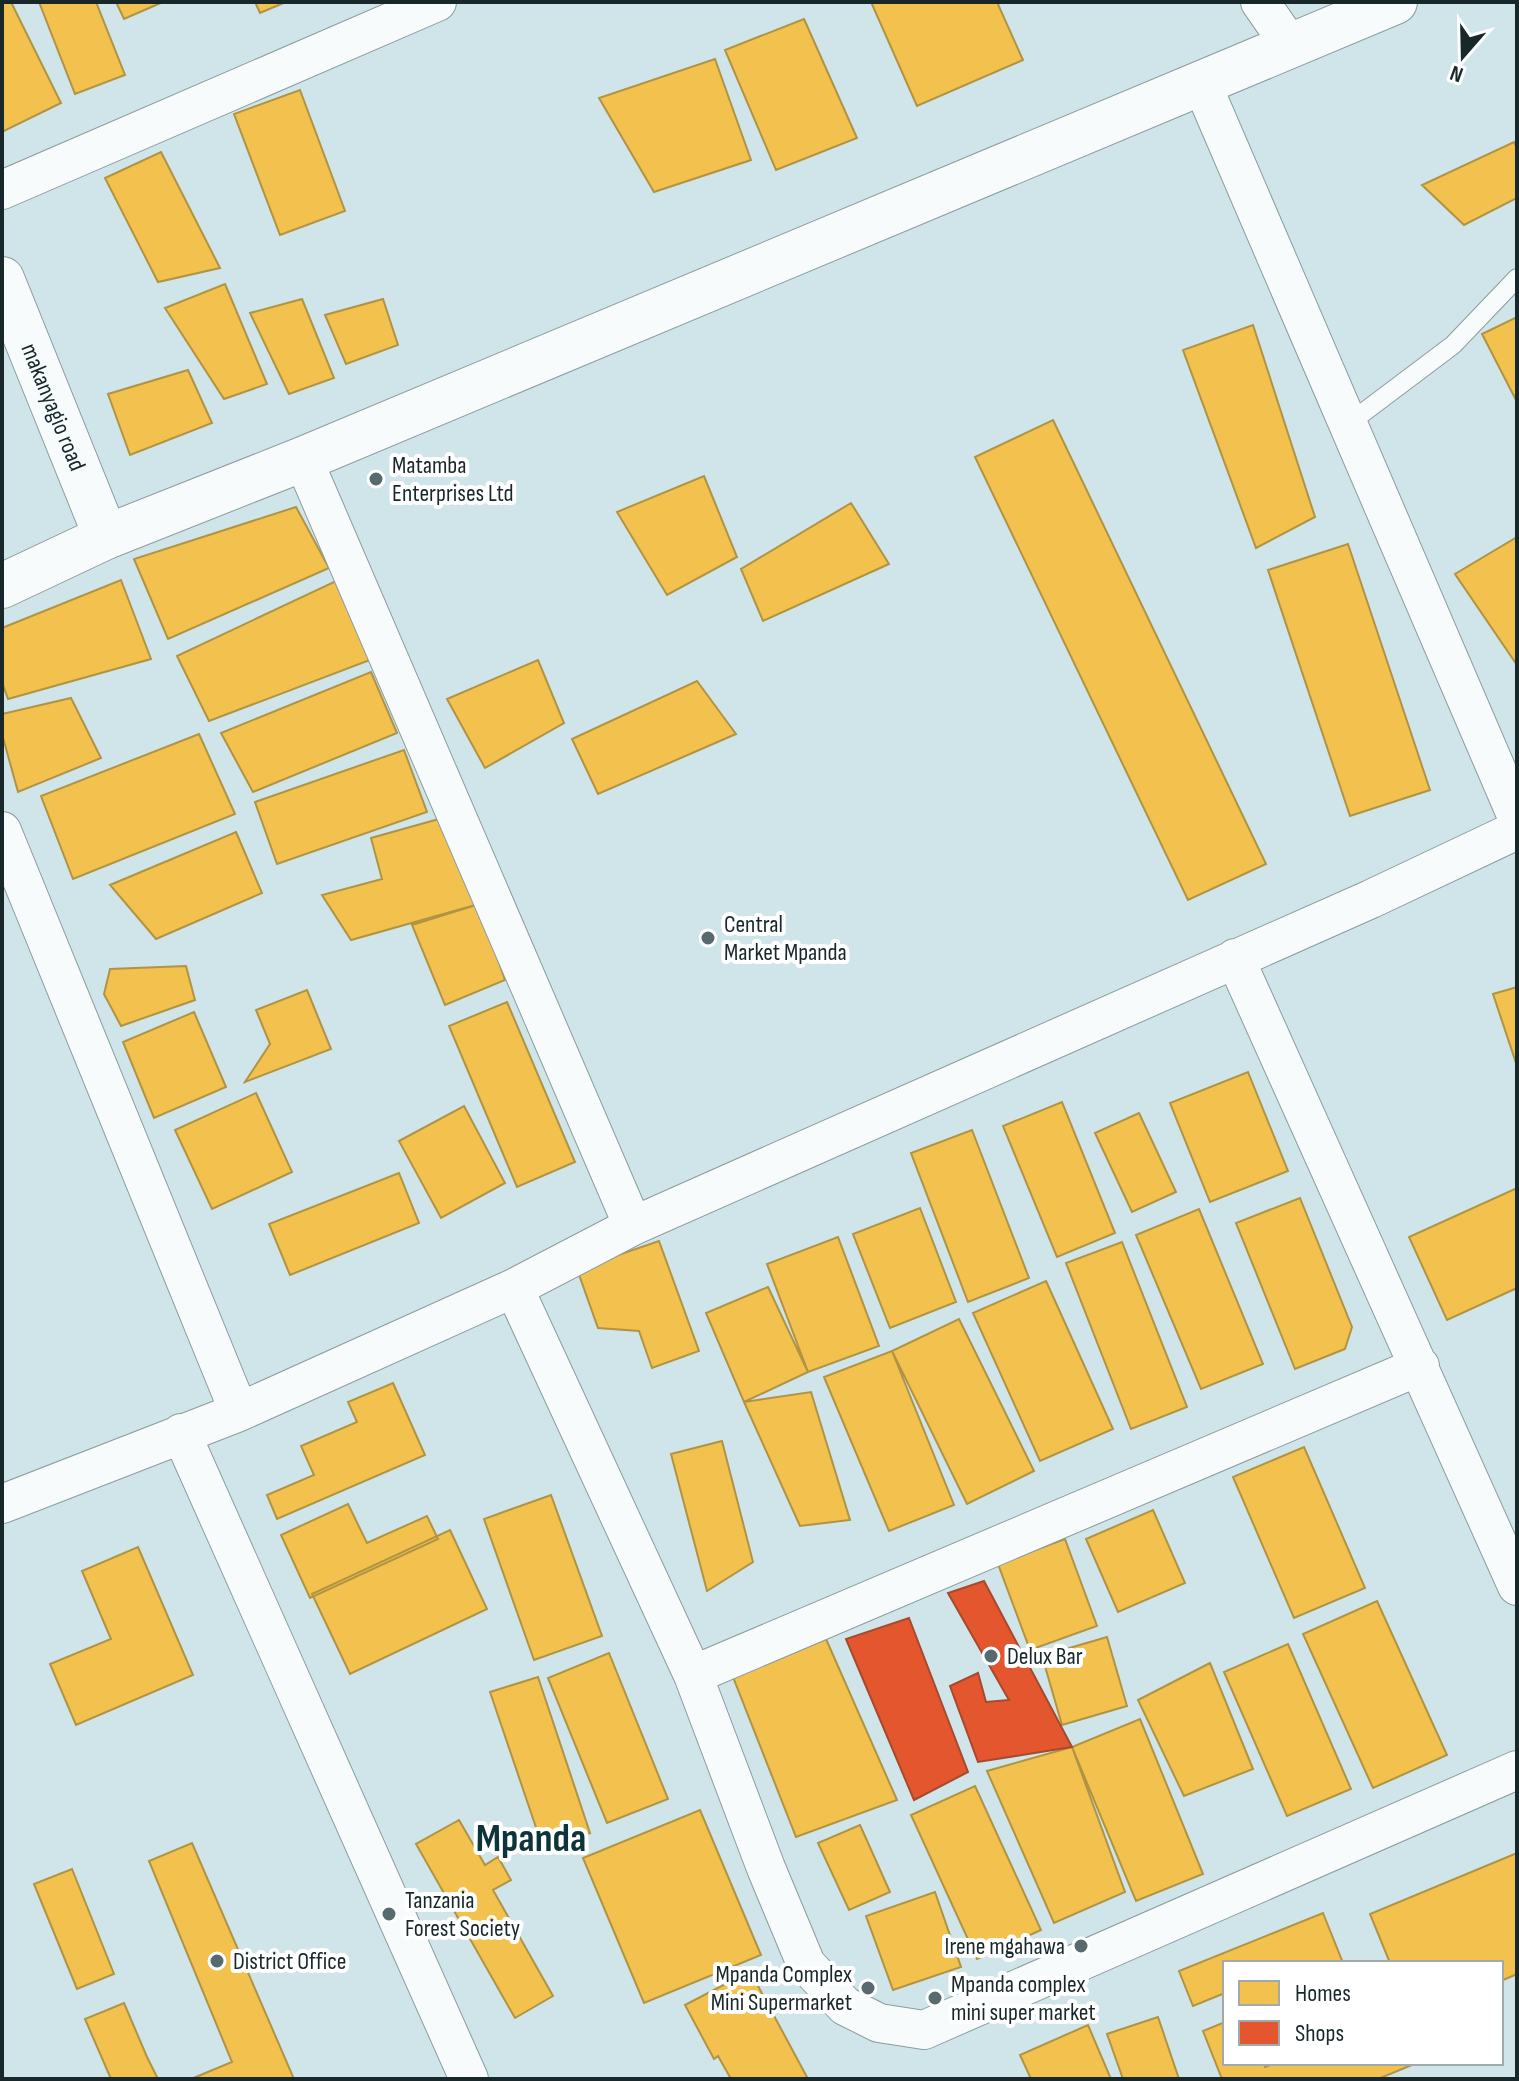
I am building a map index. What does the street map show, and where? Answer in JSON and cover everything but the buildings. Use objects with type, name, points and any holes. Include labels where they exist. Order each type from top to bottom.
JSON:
[{"type":"street","points":[[2,190],[437,2]]},
{"type":"street","points":[[1260,2],[1290,45]]},
{"type":"street","points":[[2,586],[106,537],[303,459],[1395,2]]},
{"type":"street","points":[[1201,82],[1517,817]]},
{"type":"street","name":"makanyagio road","points":[[2,279],[106,537]]},
{"type":"street","points":[[303,459],[633,1226]]},
{"type":"street","points":[[2,1504],[239,1412],[514,1288],[633,1226],[1371,899],[1517,830]]},
{"type":"street","points":[[2,831],[239,1412]]},
{"type":"street","points":[[1235,958],[1420,1366],[1509,1546],[1517,1586]]},
{"type":"street","points":[[514,1288],[693,1675],[806,1964],[845,2006],[879,2023],[924,2030],[1517,1770]]},
{"type":"street","points":[[693,1675],[1420,1366]]},
{"type":"street","points":[[181,1433],[469,2079]]},
{"type":"lane","points":[[1348,424],[1453,345],[1517,278]]},
{"type":"place","name":"Matamba Enterprises Ltd","points":[[376,479]]},
{"type":"place","name":"Central Market Mpanda","points":[[708,938]]},
{"type":"place","name":"Delux Bar","points":[[991,1656]]},
{"type":"place","name":"Tanzania Forest Society","points":[[389,1914]]},
{"type":"place","name":"Irene mgahawa","points":[[1081,1946]]},
{"type":"place","name":"District Office","points":[[217,1961]]},
{"type":"place","name":"Mpanda Complex Mini Supermarket","points":[[868,1988]]},
{"type":"place","name":"Mpanda complex mini super market","points":[[935,1998]]},
{"type":"district","name":"Mpanda","points":[[531,1839]]}]
